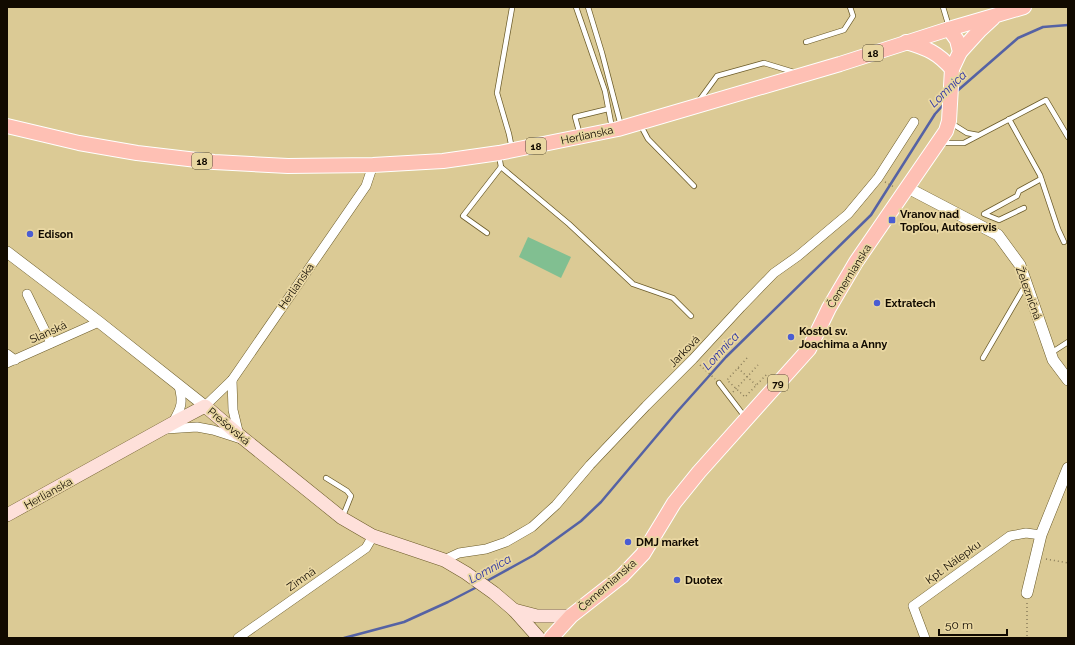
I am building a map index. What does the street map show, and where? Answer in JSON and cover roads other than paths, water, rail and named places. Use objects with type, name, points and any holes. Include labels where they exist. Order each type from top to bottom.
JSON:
[{"type":"main road","name":"18","points":[[949,29],[1021,7]]},
{"type":"main road","name":"Čemernianska","points":[[551,638],[571,616],[622,576],[643,554],[674,503],[699,472],[808,349],[829,308],[902,188],[946,131],[949,121],[952,69],[960,52],[996,15]]},
{"type":"main road","name":"Herlianska","points":[[373,165],[443,160],[500,160],[512,150],[617,129],[639,123],[949,29]]},
{"type":"main road","points":[[949,29],[957,40],[960,52]]},
{"type":"main road","points":[[949,29],[949,60],[952,69]]},
{"type":"main road","points":[[906,42],[933,51],[944,59],[952,69]]},
{"type":"main road","name":"18","points":[[7,126],[79,143],[175,158],[250,165],[373,165]]},
{"type":"main road","name":"Herlianska","points":[[7,515],[205,406]]},
{"type":"main road","name":"Prešovská","points":[[205,406],[342,518],[373,536],[444,560],[466,573],[494,593],[514,610],[539,638]]},
{"type":"main road","points":[[514,610],[537,616],[571,616]]},
{"type":"street","name":"Jarková","points":[[444,560],[459,553],[486,549],[506,542],[532,527],[556,505],[595,459],[693,359],[774,273],[798,256],[848,214],[878,178],[914,122]]},
{"type":"street","name":"Herlianska","points":[[205,406],[232,380],[366,186],[373,165]]},
{"type":"street","name":"Železničná","points":[[902,188],[998,235],[1020,265],[1050,353],[1053,360],[1068,380]]},
{"type":"street","name":"Prešovská","points":[[7,252],[99,322],[205,406]]},
{"type":"street","points":[[28,294],[52,343]]},
{"type":"street","name":"Slanská","points":[[11,362],[99,322]]},
{"type":"street","points":[[7,354],[11,362]]},
{"type":"street","points":[[232,380],[233,410],[243,438]]},
{"type":"street","points":[[173,423],[182,406],[179,386]]},
{"type":"street","points":[[161,430],[196,427],[243,438]]},
{"type":"street","points":[[1027,593],[1041,535],[1068,468]]},
{"type":"street","name":"Kpt. Nálepku","points":[[925,638],[913,606],[1010,536],[1026,533],[1041,535]]},
{"type":"street","name":"Zimná","points":[[238,638],[366,548],[373,536]]},
{"type":"lane","points":[[576,7],[605,91],[608,109],[617,129]]},
{"type":"lane","points":[[588,7],[602,53],[617,129]]},
{"type":"lane","points":[[806,42],[844,30],[853,16],[850,7]]},
{"type":"lane","points":[[943,7],[949,29]]},
{"type":"lane","points":[[512,8],[497,93],[510,134],[512,150]]},
{"type":"lane","points":[[695,106],[717,76],[764,63],[802,74]]},
{"type":"lane","points":[[938,143],[964,143],[1046,100],[1068,137]]},
{"type":"lane","points":[[580,136],[575,117],[608,109]]},
{"type":"lane","points":[[1009,119],[1041,179],[1064,242]]},
{"type":"lane","points":[[949,121],[967,134],[978,135]]},
{"type":"lane","points":[[639,123],[648,139],[694,186]]},
{"type":"lane","points":[[487,233],[463,216],[500,160],[633,284],[674,298],[691,316]]},
{"type":"lane","points":[[1024,208],[999,220],[984,214],[1017,196],[1019,191],[1041,179]]},
{"type":"lane","points":[[983,358],[1026,283]]},
{"type":"lane","points":[[1050,353],[1068,342]]},
{"type":"lane","points":[[719,383],[746,418]]},
{"type":"lane","points":[[326,478],[347,491],[351,496],[342,518]]},
{"type":"waterway","name":"Lomnica","points":[[956,92],[1018,38],[1043,27],[1068,25]]},
{"type":"waterway","name":"Lomnica","points":[[485,582],[534,555],[581,521],[601,502],[676,413],[726,357],[871,215],[935,114],[945,103]]},
{"type":"waterway","name":"Lomnica","points":[[344,638],[404,622],[477,587]]},
{"type":"place","name":"Vranov nad Topľou, Autoservis","points":[[892,220]]},
{"type":"place","name":"Edison","points":[[30,234]]},
{"type":"place","name":"Extratech","points":[[877,303]]},
{"type":"place","name":"Kostol sv. Joachima a Anny","points":[[791,337]]},
{"type":"place","name":"DMJ market","points":[[628,542]]},
{"type":"place","name":"Duotex","points":[[677,580]]}]
